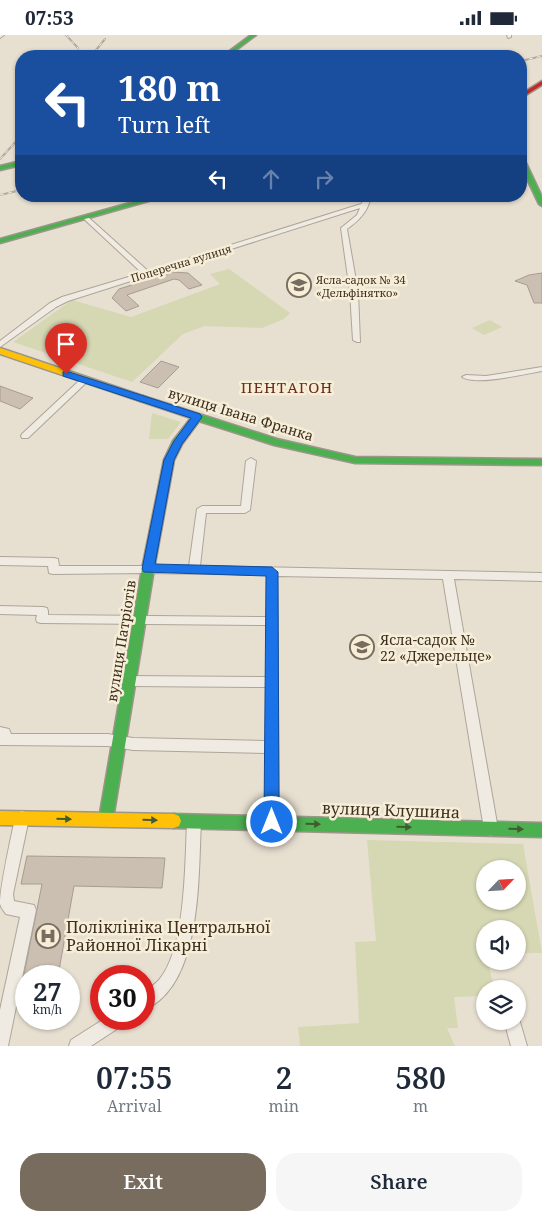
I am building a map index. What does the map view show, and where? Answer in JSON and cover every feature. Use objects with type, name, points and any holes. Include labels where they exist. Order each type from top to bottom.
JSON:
[{"type":"street","points":[[233,50],[254,35]]},
{"type":"street","points":[[527,89],[540,82]]},
{"type":"street","points":[[527,92],[542,98]]},
{"type":"street","points":[[0,169],[15,165]]},
{"type":"street","points":[[527,172],[542,204]]},
{"type":"street","points":[[0,241],[142,202]]},
{"type":"street","points":[[357,340],[354,292],[344,228],[358,220],[364,209],[363,205],[366,202]]},
{"type":"street","name":"Поперечна вулиця","points":[[0,345],[53,305],[65,299],[363,205]]},
{"type":"street","points":[[86,218],[146,273]]},
{"type":"street","name":"вулиця Івана Франка","points":[[0,351],[269,441],[343,459],[542,462]]},
{"type":"street","points":[[466,377],[486,379],[542,369]]},
{"type":"street","points":[[25,435],[84,380]]},
{"type":"street","name":"вулиця Патріотів","points":[[106,819],[148,569],[169,460],[177,443],[197,417]]},
{"type":"street","points":[[194,570],[202,509],[245,510],[250,461]]},
{"type":"street","points":[[0,561],[54,562],[53,570],[148,569],[542,577]]},
{"type":"street","points":[[272,572],[272,822]]},
{"type":"street","points":[[448,576],[491,829]]},
{"type":"street","points":[[0,610],[43,611],[41,619],[272,621]]},
{"type":"street","points":[[130,681],[272,682]]},
{"type":"street","points":[[0,733],[5,733],[3,740],[108,740],[272,747]]},
{"type":"street","name":"вулиця Клушина","points":[[0,818],[272,822],[542,830]]},
{"type":"street","points":[[0,1046],[29,910],[11,909],[6,904],[6,894],[22,818]]},
{"type":"street","points":[[155,992],[164,985],[178,960],[186,915],[194,821]]},
{"type":"street","points":[[77,1046],[101,1030]]},
{"type":"street","points":[[515,1030],[519,1046]]},
{"type":"green space","points":[[229,269],[290,313],[284,319],[262,328],[205,326],[183,334],[132,382],[13,342],[72,300],[131,317],[220,284],[210,274]]},
{"type":"green space","points":[[490,320],[502,327],[484,335],[472,328]]},
{"type":"green space","points":[[152,413],[181,422],[168,439],[149,439]]},
{"type":"green space","points":[[367,840],[523,844],[526,860],[476,860],[476,910],[526,910],[526,861],[542,953],[526,953],[526,920],[476,920],[476,970],[490,970],[492,980],[476,980],[476,996],[454,997],[458,1028],[447,1028],[455,1046],[300,1046],[298,1027],[359,1023],[355,942],[376,941]]},
{"type":"building","points":[[173,272],[188,273],[202,285],[189,289],[179,280],[174,279],[127,295],[139,306],[126,311],[112,298],[119,289]]},
{"type":"building","points":[[542,273],[542,303],[534,303],[527,285],[515,281],[529,275]]},
{"type":"building","points":[[161,361],[179,367],[158,388],[140,382]]},
{"type":"building","points":[[0,386],[33,398],[20,409],[0,401]]},
{"type":"building","name":"Поліклініка Центральної Районної Лікарні","points":[[27,856],[165,858],[162,888],[74,886],[60,965],[26,965],[42,884],[21,884]]},
{"type":"railway","points":[[66,35],[78,50]]},
{"type":"railway","points":[[96,50],[105,39]]},
{"type":"railway","points":[[527,60],[542,56]]},
{"type":"railway","points":[[0,159],[15,143]]},
{"type":"railway","points":[[0,195],[15,191]]},
{"type":"traffic: fast","points":[[233,50],[254,35]]},
{"type":"traffic: fast","points":[[0,168],[15,164]]},
{"type":"traffic: fast","points":[[527,172],[542,204]]},
{"type":"traffic: fast","points":[[0,241],[141,202]]},
{"type":"traffic: fast","points":[[143,399],[274,442],[355,460],[542,462]]},
{"type":"traffic: fast","points":[[106,819],[148,569],[169,460],[177,443],[197,417]]},
{"type":"traffic: fast","points":[[174,821],[542,830]]},
{"type":"traffic: slow","points":[[0,351],[143,399]]},
{"type":"traffic: slow","points":[[0,818],[174,821]]},
{"type":"traffic: jam","points":[[527,92],[542,83]]},
{"type":"place","name":"Ясла-садок № 34 «Дельфінятко»","points":[[299,285]]},
{"type":"place","name":"Ясла-садок № 22 «Джерельце»","points":[[362,647]]},
{"type":"place","name":"Поліклініка Центральної Районної Лікарні","points":[[48,936]]},
{"type":"district","name":"ПЕНТАГОН","points":[[287,387]]},
{"type":"route","points":[[66,374],[197,417],[192,426],[177,443],[169,460],[148,569],[272,572],[272,822]]}]
